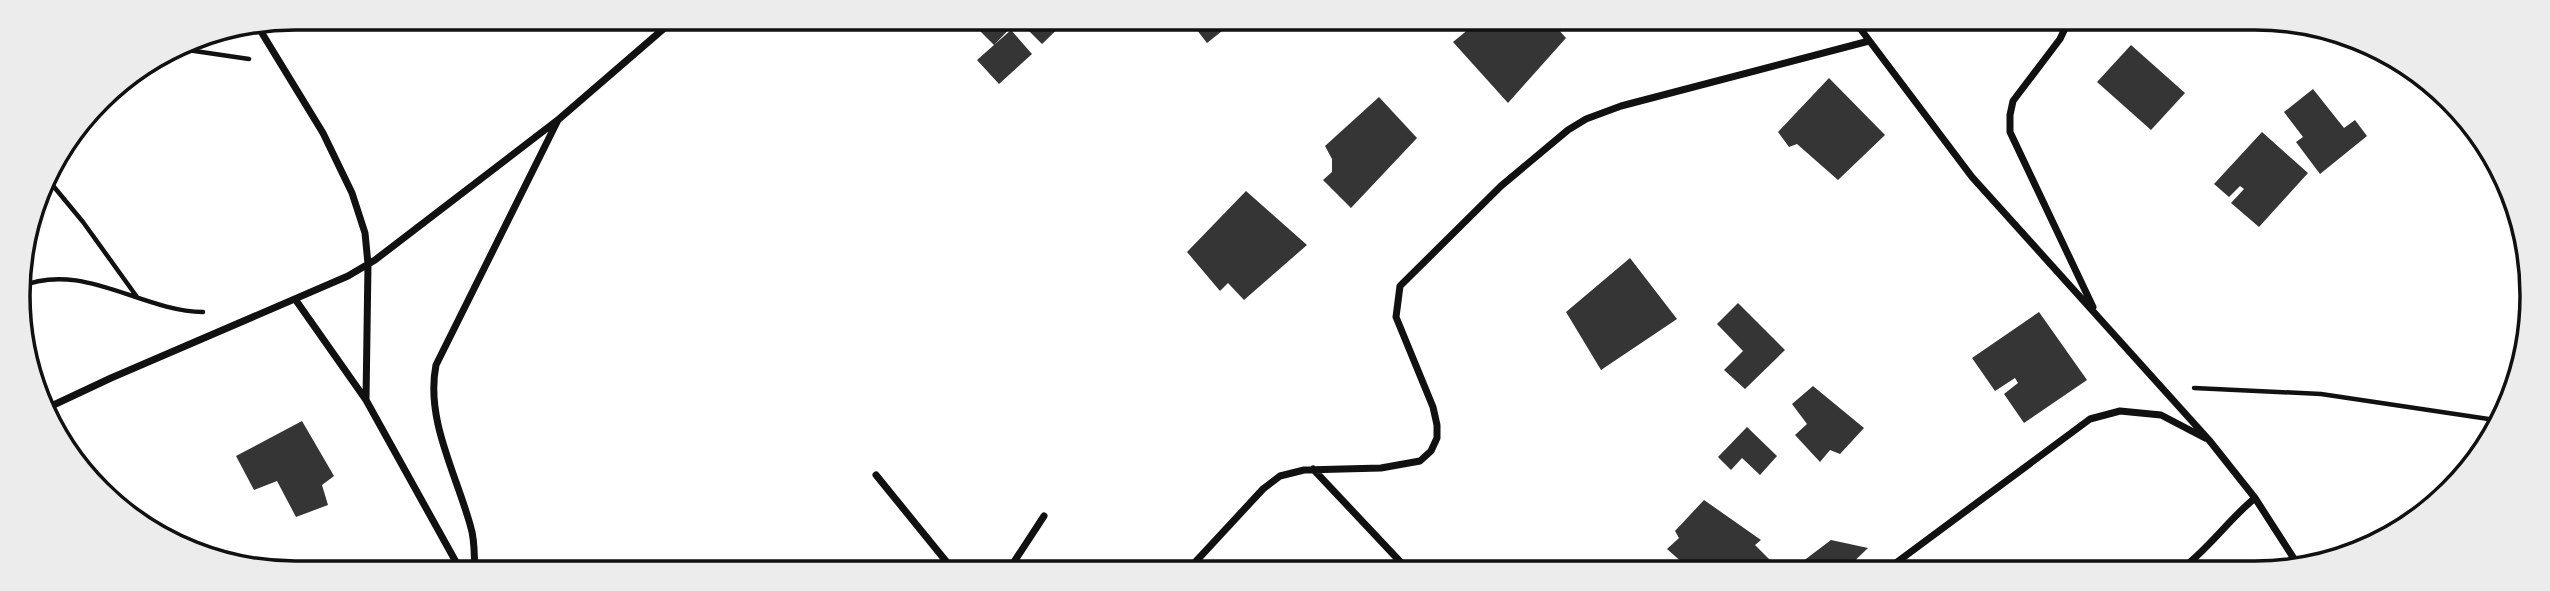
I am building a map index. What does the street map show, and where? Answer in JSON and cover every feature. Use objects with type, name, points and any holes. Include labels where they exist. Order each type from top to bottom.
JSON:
[{"type":"street","points":[[54,405],[348,276],[368,264],[559,119],[662,30]]},
{"type":"street","points":[[1861,30],[1972,177],[2209,440],[2255,498],[2294,558]]},
{"type":"street","points":[[2064,30],[2013,101],[2010,132],[2097,316]]},
{"type":"street","points":[[261,32],[323,133],[352,193],[365,233],[368,264],[366,400]]},
{"type":"street","points":[[1196,561],[1263,489],[1280,476],[1313,469],[1381,468],[1420,461],[1431,451],[1437,438],[1437,425],[1433,407],[1396,317],[1400,286],[1501,186],[1568,130],[1586,119],[1621,106],[1869,41]]},
{"type":"street","points":[[474,561],[472,531],[435,413],[432,384],[436,365],[559,119]]},
{"type":"street","points":[[295,299],[366,400],[455,561]]},
{"type":"street","points":[[1898,561],[2090,419],[2120,411],[2161,415],[2209,440]]},
{"type":"street","points":[[1313,469],[1400,561]]},
{"type":"street","points":[[876,475],[946,561]]},
{"type":"street","points":[[2193,561],[2238,512],[2255,498]]},
{"type":"street","points":[[1015,561],[1044,516]]},
{"type":"path","points":[[192,51],[247,59],[278,59]]},
{"type":"path","points":[[53,186],[138,297]]},
{"type":"path","points":[[30,282],[67,279],[108,287],[191,312],[215,312]]},
{"type":"path","points":[[2161,386],[2321,394],[2490,419]]},
{"type":"building","points":[[979,30],[1008,30],[994,45]]},
{"type":"building","points":[[1011,30],[1032,54],[999,84],[977,60]]},
{"type":"building","points":[[1028,30],[1057,30],[1042,44]]},
{"type":"building","points":[[1197,30],[1223,30],[1207,43]]},
{"type":"building","points":[[1468,30],[1559,30],[1566,38],[1508,103],[1453,42]]},
{"type":"building","points":[[2131,45],[2185,93],[2151,130],[2097,82]]},
{"type":"building","points":[[1829,78],[1885,135],[1838,180],[1797,144],[1789,147],[1778,132]]},
{"type":"building","points":[[2313,89],[2344,128],[2355,120],[2367,136],[2320,174],[2296,142],[2303,137],[2284,112]]},
{"type":"building","points":[[1379,97],[1417,138],[1351,208],[1323,180],[1332,172],[1332,159],[1325,146]]},
{"type":"building","points":[[2262,132],[2308,173],[2259,227],[2231,203],[2244,189],[2240,186],[2229,197],[2214,184]]},
{"type":"building","points":[[1246,191],[1307,245],[1244,300],[1228,283],[1220,291],[1187,252]]},
{"type":"building","points":[[1630,258],[1677,319],[1601,370],[1566,312]]},
{"type":"building","points":[[1738,303],[1785,350],[1745,389],[1724,370],[1743,351],[1717,324]]},
{"type":"building","points":[[2039,312],[2087,380],[2024,423],[2004,394],[2018,383],[2015,378],[1995,391],[1972,358]]},
{"type":"building","points":[[1813,386],[1864,428],[1840,454],[1830,450],[1820,462],[1795,435],[1807,424],[1792,404]]},
{"type":"building","points":[[302,421],[334,476],[322,485],[328,505],[296,517],[277,481],[254,490],[236,456]]},
{"type":"building","points":[[1747,427],[1777,456],[1760,475],[1742,458],[1731,470],[1718,457]]},
{"type":"building","points":[[1704,500],[1761,540],[1755,545],[1771,561],[1681,561],[1667,549],[1679,538],[1675,531]]},
{"type":"building","points":[[1831,540],[1868,548],[1854,561],[1803,561]]}]
